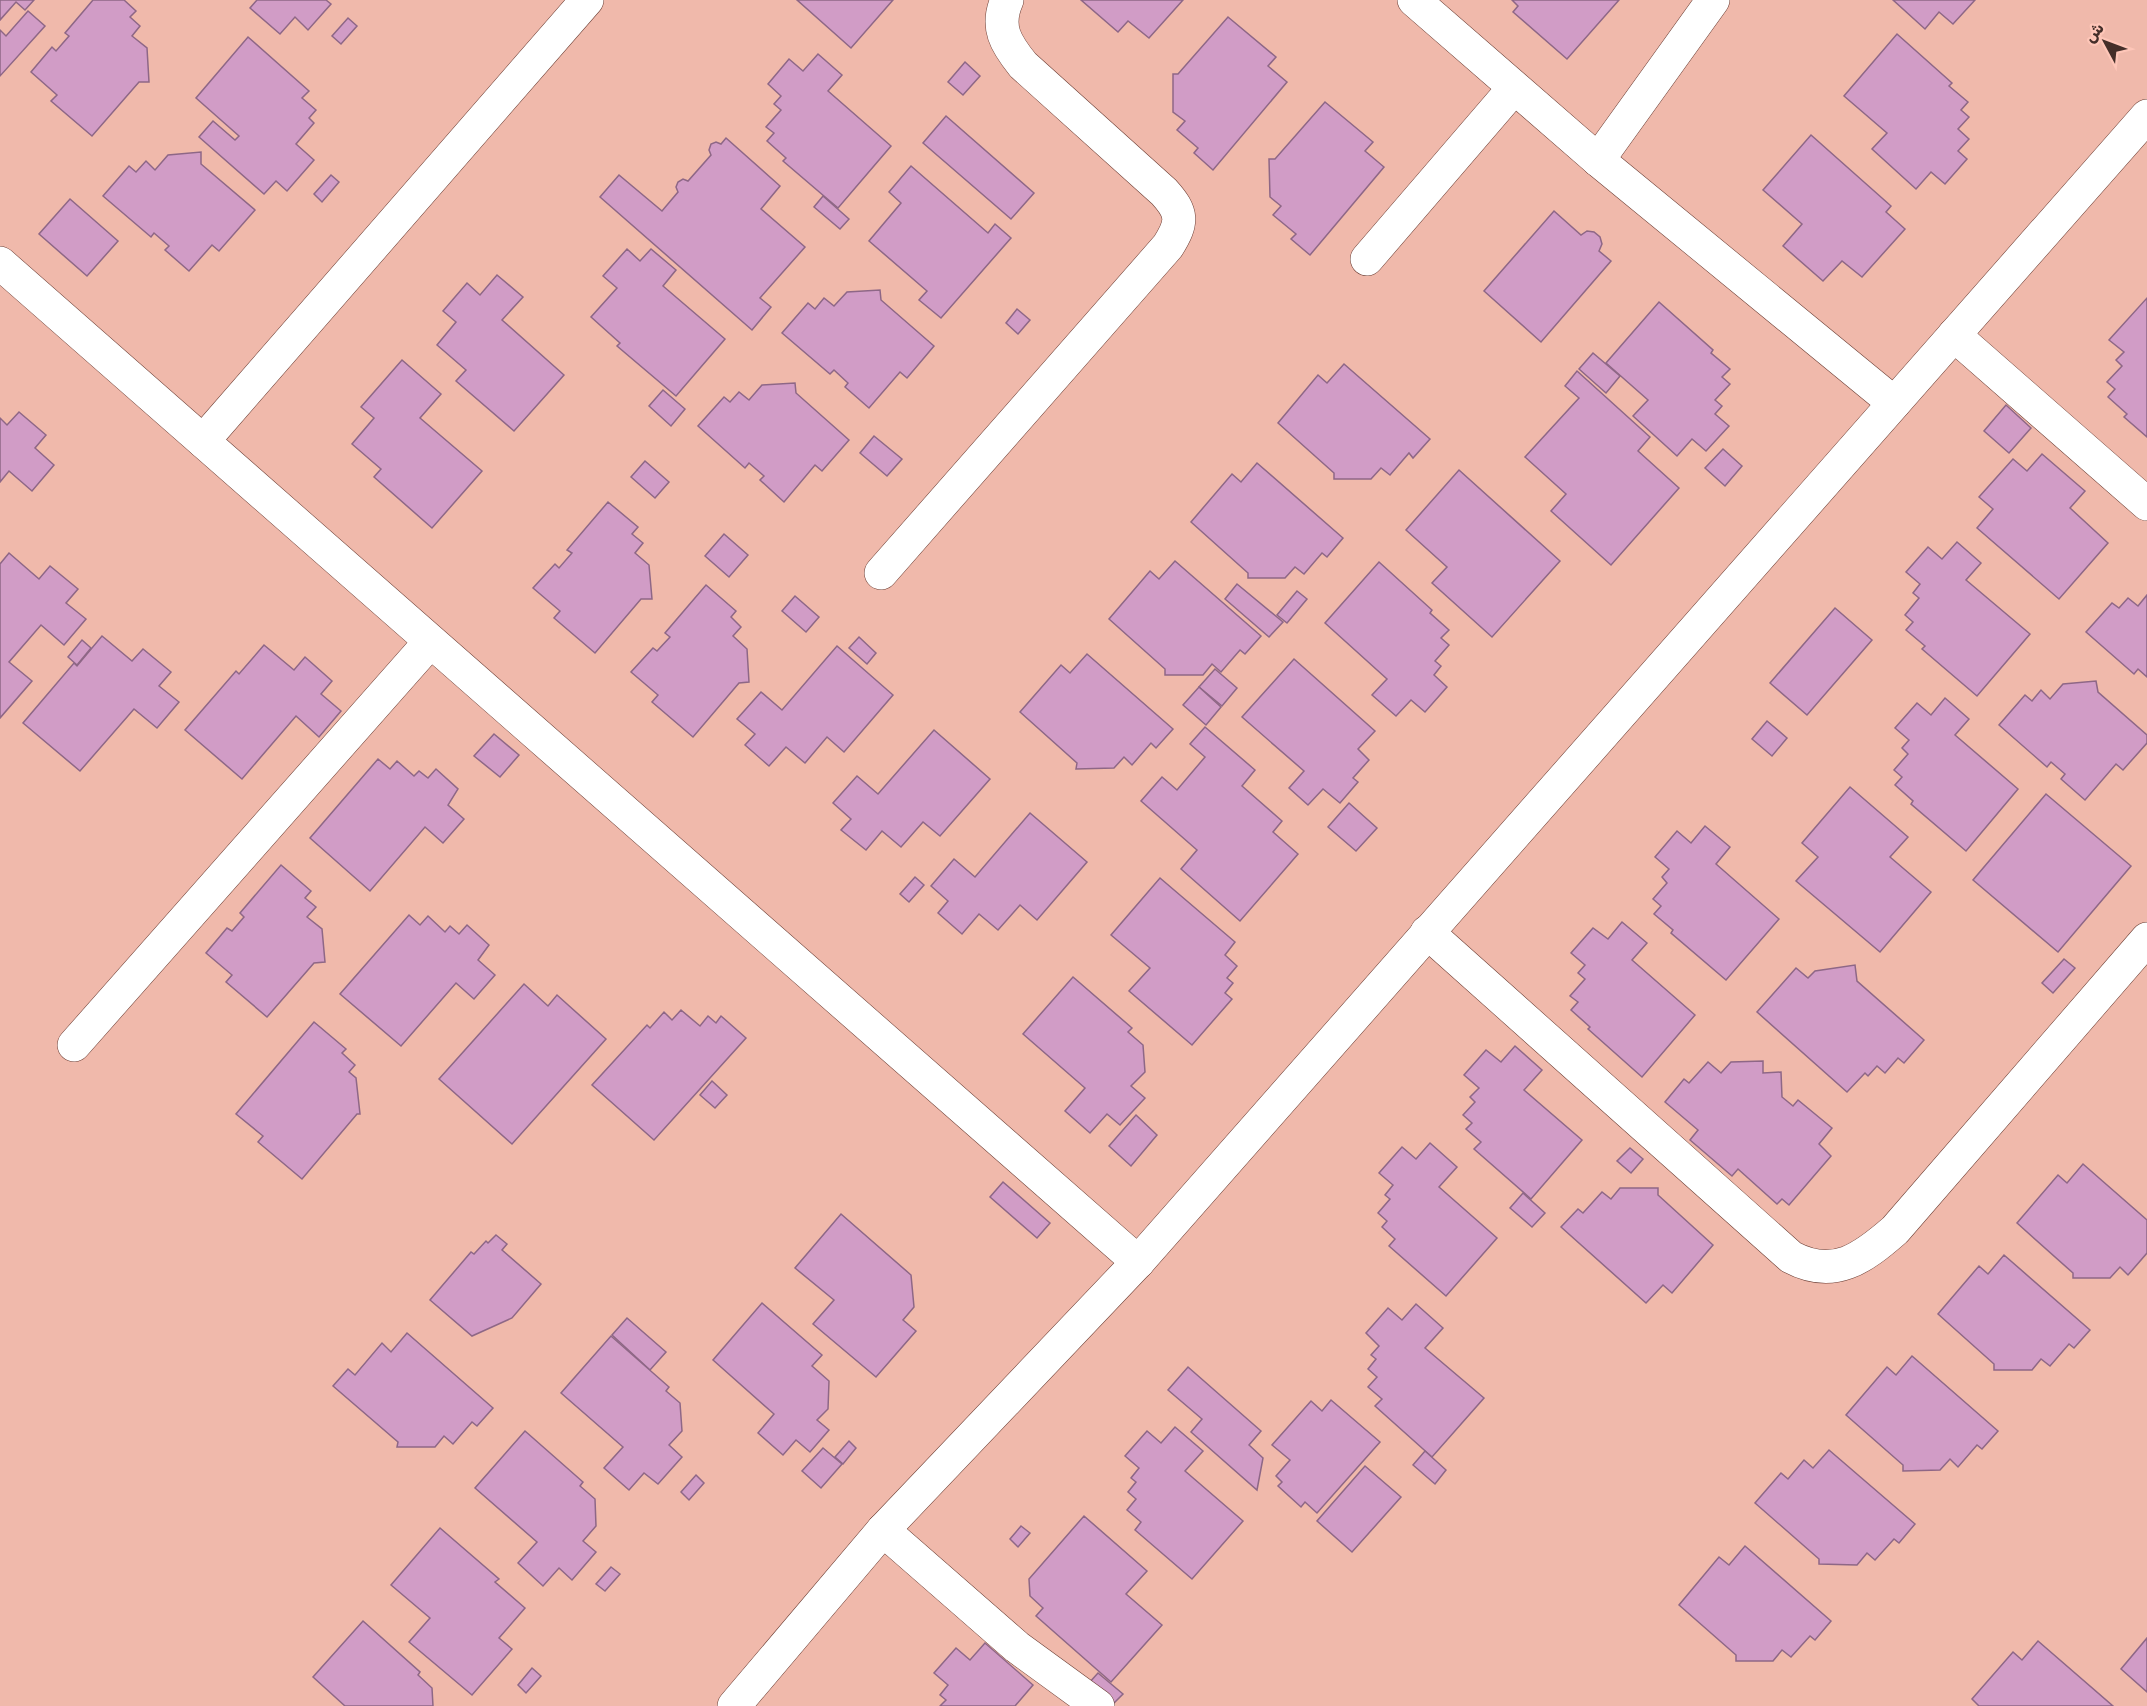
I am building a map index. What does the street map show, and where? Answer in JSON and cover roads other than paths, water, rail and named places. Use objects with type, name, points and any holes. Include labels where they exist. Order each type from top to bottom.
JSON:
[{"type":"street","points":[[203,441],[587,0]]},
{"type":"street","points":[[881,573],[1168,246],[1175,234],[1180,217],[1175,204],[1164,192],[1023,65],[1011,51],[1003,34],[1001,12],[1006,0]]},
{"type":"street","points":[[1414,0],[1598,160],[1894,403]]},
{"type":"street","points":[[1598,160],[1713,0]]},
{"type":"street","points":[[1368,259],[1514,88]]},
{"type":"street","points":[[734,1706],[883,1530],[1138,1262],[2147,116]]},
{"type":"street","points":[[0,264],[1138,1262]]},
{"type":"street","points":[[1954,335],[2147,504]]},
{"type":"street","points":[[74,1045],[430,642]]},
{"type":"street","points":[[1427,932],[1791,1257],[1806,1265],[1826,1267],[1859,1259],[1895,1230],[2147,939]]},
{"type":"street","points":[[883,1530],[1017,1647],[1098,1706]]}]
